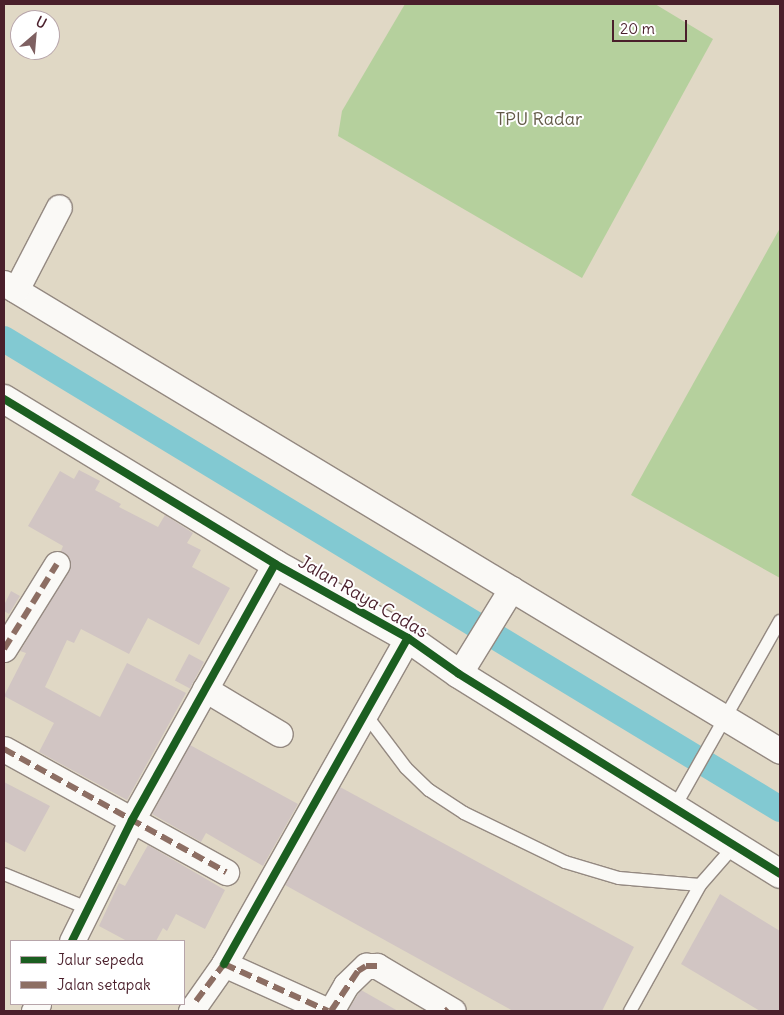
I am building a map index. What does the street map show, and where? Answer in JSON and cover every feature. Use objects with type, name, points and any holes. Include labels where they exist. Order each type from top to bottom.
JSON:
[{"type":"street","points":[[59,206],[10,287],[509,592],[721,725],[780,751]]},
{"type":"street","name":"Jalan Raya Cadas","points":[[4,399],[275,564],[408,638],[464,666],[678,801],[734,845],[780,874]]},
{"type":"street","points":[[4,650],[57,564]]},
{"type":"street","points":[[72,940],[132,820],[275,564]]},
{"type":"street","points":[[464,666],[509,592]]},
{"type":"street","points":[[191,1011],[224,964],[408,638]]},
{"type":"street","points":[[205,689],[280,734]]},
{"type":"street","points":[[4,750],[226,872]]},
{"type":"street","points":[[224,964],[330,1011],[346,985],[366,966],[377,966],[449,1010]]},
{"type":"lane","points":[[678,801],[780,621]]},
{"type":"lane","points":[[366,715],[406,768],[429,790],[464,813],[565,862],[601,874],[700,886]]},
{"type":"lane","points":[[630,1011],[700,886],[734,845]]},
{"type":"lane","points":[[4,874],[87,908]]},
{"type":"green space","name":"TPU Radar","points":[[405,4],[655,4],[713,39],[582,278],[338,136],[342,111]]},
{"type":"green space","points":[[780,228],[780,578],[631,495]]},
{"type":"building","points":[[79,470],[100,481],[95,490],[121,504],[119,507],[158,527],[165,515],[193,533],[187,543],[201,550],[192,567],[230,588],[199,645],[148,618],[129,654],[81,629],[74,643],[67,640],[45,687],[100,717],[127,663],[186,693],[127,800],[39,752],[54,723],[4,696],[26,653],[20,651],[71,565],[69,557],[61,551],[63,546],[28,526],[60,471],[74,479]]},
{"type":"building","points":[[11,591],[20,596],[9,614],[4,611],[4,605]]},
{"type":"building","points":[[189,654],[204,662],[190,688],[175,680]]},
{"type":"building","points":[[190,745],[298,804],[263,866],[206,833],[201,842],[152,814]]},
{"type":"building","points":[[4,782],[50,806],[25,852],[4,841]]},
{"type":"building","points":[[340,787],[634,947],[602,1011],[513,1011],[285,885]]},
{"type":"building","points":[[148,845],[225,890],[205,929],[176,914],[167,931],[163,928],[157,940],[125,940],[99,926],[119,883],[125,886]]},
{"type":"building","points":[[720,894],[780,931],[780,1011],[760,1011],[681,964]]},
{"type":"building","points":[[361,990],[398,1011],[347,1011]]},
{"type":"waterway","points":[[4,339],[780,809]]},
{"type":"marked path","points":[[4,649],[57,564]]},
{"type":"marked path","points":[[4,749],[226,872]]},
{"type":"marked path","points":[[196,1001],[224,964],[328,1011]]},
{"type":"marked path","points":[[331,1011],[358,971],[366,966],[377,966]]},
{"type":"cycle path","points":[[4,399],[275,564],[408,638],[459,674],[780,874]]},
{"type":"cycle path","points":[[72,940],[132,820],[275,564]]},
{"type":"cycle path","points":[[224,964],[408,638]]}]
